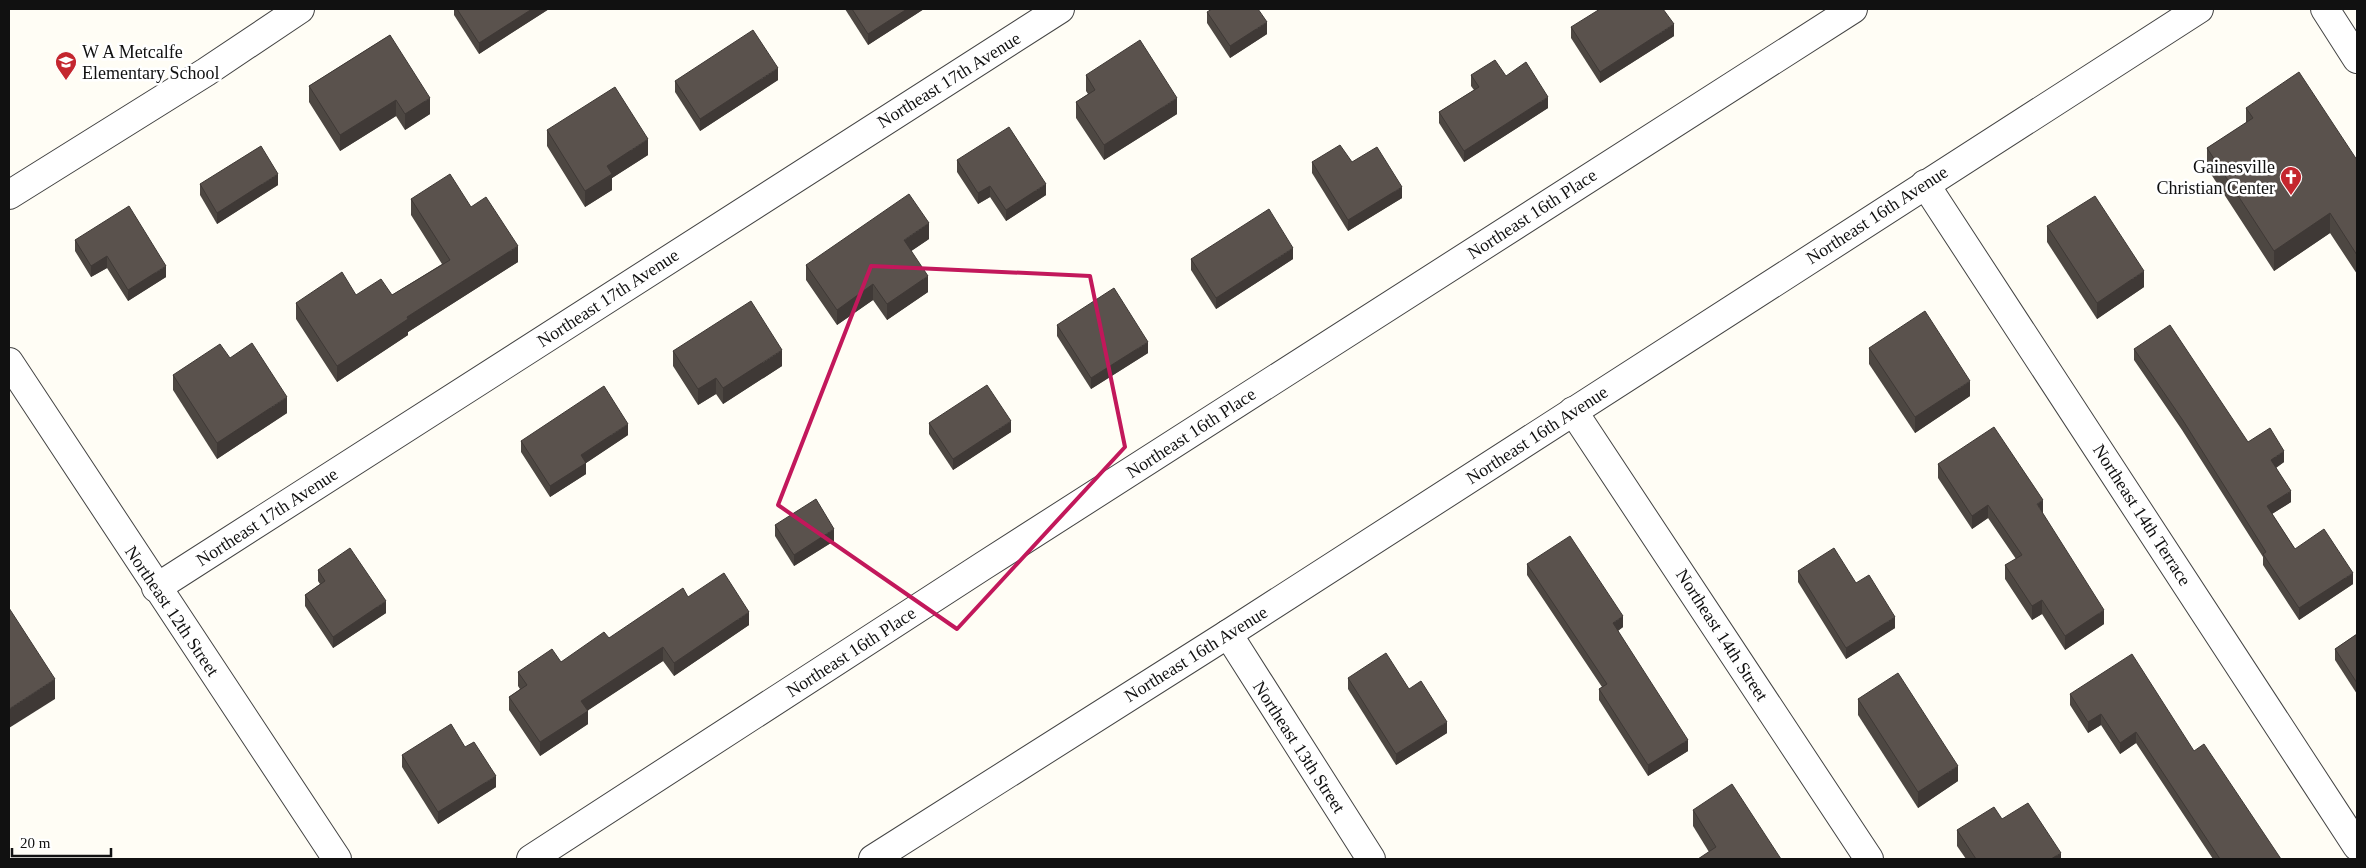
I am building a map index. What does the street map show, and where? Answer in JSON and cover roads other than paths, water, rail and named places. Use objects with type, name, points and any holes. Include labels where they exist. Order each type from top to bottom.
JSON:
[{"type":"street","points":[[9,195],[206,72],[300,9]]},
{"type":"street","name":"Northeast 17th Avenue","points":[[156,588],[1060,9]]},
{"type":"street","name":"Northeast 16th Place","points":[[531,859],[983,566],[1853,9]]},
{"type":"street","name":"Northeast 16th Avenue","points":[[873,859],[1228,634],[2199,9]]},
{"type":"street","points":[[2325,9],[2357,59]]},
{"type":"street","name":"Northeast 14th Terrace","points":[[1925,184],[2357,846]]},
{"type":"street","name":"Northeast 12th Street","points":[[9,362],[156,588],[337,859]]},
{"type":"street","name":"Northeast 14th Street","points":[[1573,411],[1869,859]]},
{"type":"street","name":"Northeast 13th Street","points":[[1228,634],[1371,859]]},
{"type":"place","name":"W A Metcalfe Elementary School","points":[[66,81]]},
{"type":"place","name":"Gainesville Christian Center","points":[[2291,196]]}]
